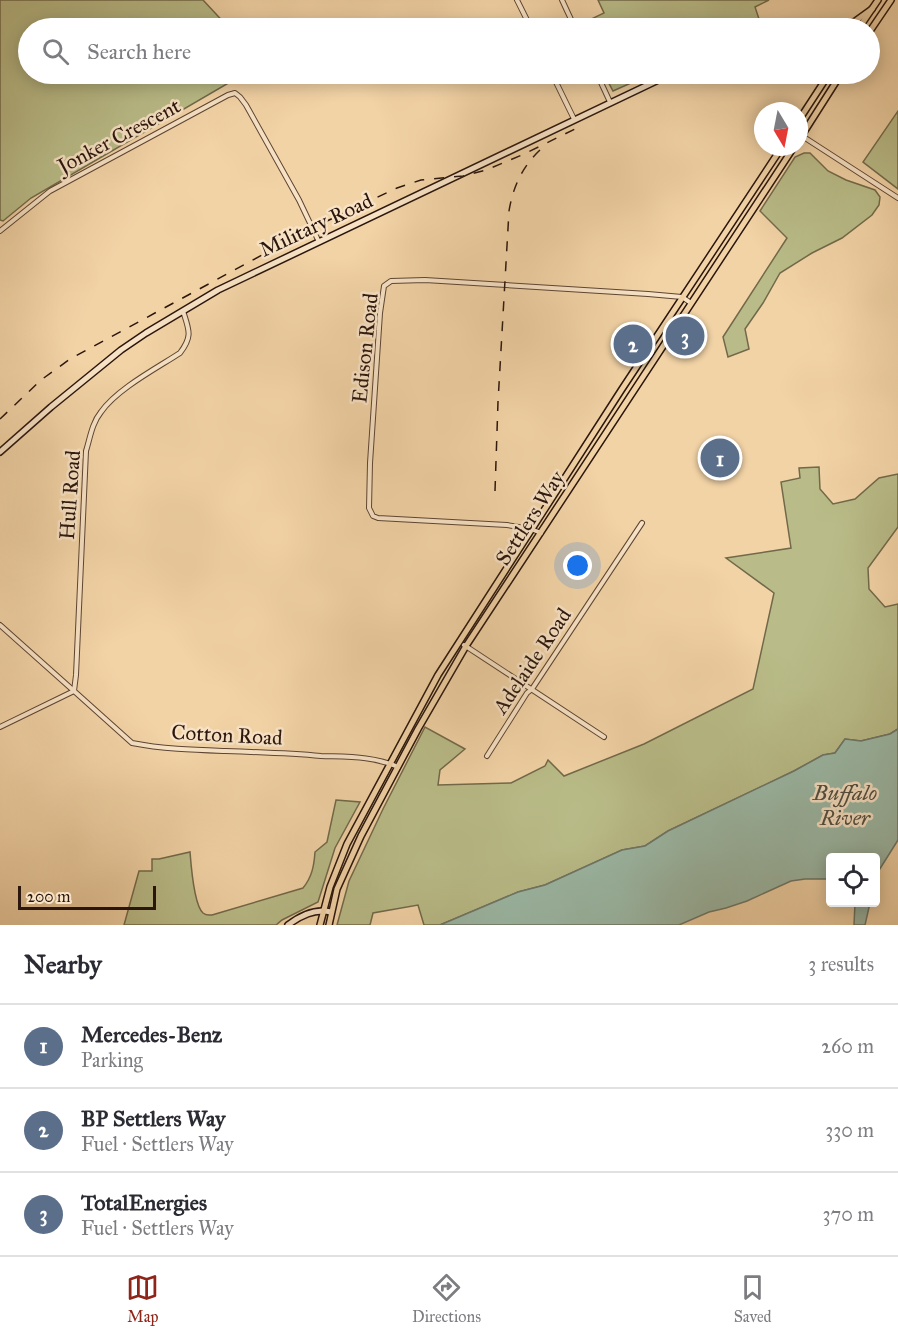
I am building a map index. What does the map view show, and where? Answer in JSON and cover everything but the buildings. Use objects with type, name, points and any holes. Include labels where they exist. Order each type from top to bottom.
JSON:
[{"type":"main road","points":[[866,18],[878,0]]},
{"type":"main road","points":[[879,18],[891,0]]},
{"type":"main road","points":[[860,18],[872,9]]},
{"type":"main road","points":[[808,107],[823,84]]},
{"type":"main road","points":[[808,124],[834,84]]},
{"type":"main road","name":"Settlers Way","points":[[320,925],[330,887],[343,853],[438,675],[682,297],[776,156]]},
{"type":"main road","name":"Settlers Way","points":[[329,925],[337,889],[353,851],[466,646],[788,156]]},
{"type":"street","points":[[517,0],[526,18]]},
{"type":"street","points":[[562,0],[570,18]]},
{"type":"street","points":[[557,84],[574,119]]},
{"type":"street","points":[[602,84],[610,102]]},
{"type":"street","name":"Military Road","points":[[1,453],[51,407],[121,350],[218,290],[649,84]]},
{"type":"street","name":"Jonker Crescent","points":[[0,231],[50,191],[228,94],[235,93],[249,111],[320,242]]},
{"type":"street","points":[[808,141],[898,198]]},
{"type":"street","name":"Edison Road","points":[[541,533],[507,525],[378,518],[371,514],[369,508],[371,451],[380,313],[384,286],[391,281],[425,280],[629,292],[682,297],[691,303]]},
{"type":"street","name":"Hull Road","points":[[74,691],[86,451],[92,428],[101,411],[121,392],[180,353],[187,344],[189,336],[183,311]]},
{"type":"street","name":"Adelaide Road","points":[[487,756],[524,697],[532,689],[642,523]]},
{"type":"street","name":"Cotton Road","points":[[0,625],[132,743],[144,746],[364,758],[380,760],[398,767]]},
{"type":"street","points":[[459,642],[603,737]]},
{"type":"street","points":[[0,727],[74,691]]},
{"type":"street","points":[[288,925],[317,910],[331,912]]},
{"type":"green space","points":[[0,0],[203,0],[220,18],[18,18],[18,84],[227,84],[31,198],[3,221],[0,220]]},
{"type":"green space","points":[[598,0],[769,0],[755,7],[759,18],[594,18],[604,13]]},
{"type":"green space","points":[[609,84],[629,84],[613,91]]},
{"type":"green space","points":[[898,111],[898,189],[863,162]]},
{"type":"green space","points":[[810,153],[828,171],[875,190],[880,197],[879,205],[872,215],[842,238],[780,273],[745,329],[749,349],[728,357],[723,337],[787,238],[760,211],[795,157],[808,156]]},
{"type":"green space","points":[[819,467],[820,489],[833,504],[855,499],[879,478],[898,474],[898,527],[868,568],[869,589],[885,607],[898,604],[898,729],[890,734],[861,741],[845,739],[835,753],[823,755],[668,831],[645,846],[622,850],[545,885],[518,892],[440,925],[424,925],[418,905],[373,913],[370,925],[337,925],[349,881],[425,727],[465,749],[440,770],[438,785],[511,783],[545,766],[548,760],[564,776],[644,744],[753,689],[774,593],[726,558],[791,548],[781,482],[800,478],[799,468]]},
{"type":"green space","points":[[336,800],[360,802],[335,848],[318,902],[276,925],[124,925],[139,871],[152,871],[152,859],[190,852],[197,902],[203,913],[207,915],[303,888],[312,871],[315,852],[327,842]]},
{"type":"water","name":"Buffalo River","points":[[898,729],[898,840],[880,869],[880,853],[826,853],[826,879],[791,881],[747,901],[709,912],[679,925],[440,925],[518,892],[545,885],[622,850],[645,846],[668,831],[823,755],[835,753],[845,739],[861,741],[890,734]]},
{"type":"water","points":[[855,907],[869,907],[865,925],[854,925]]},
{"type":"railway","points":[[0,419],[41,380],[70,359],[312,228],[397,188],[421,180],[463,176],[486,170],[575,129]]},
{"type":"railway","points":[[495,491],[509,211],[519,178],[528,163],[540,150]]},
{"type":"place","name":"TotalEnergies","points":[[685,336]]},
{"type":"place","name":"BP Settlers Way","points":[[633,344]]},
{"type":"place","name":"Mercedes-Benz","points":[[720,458]]}]
